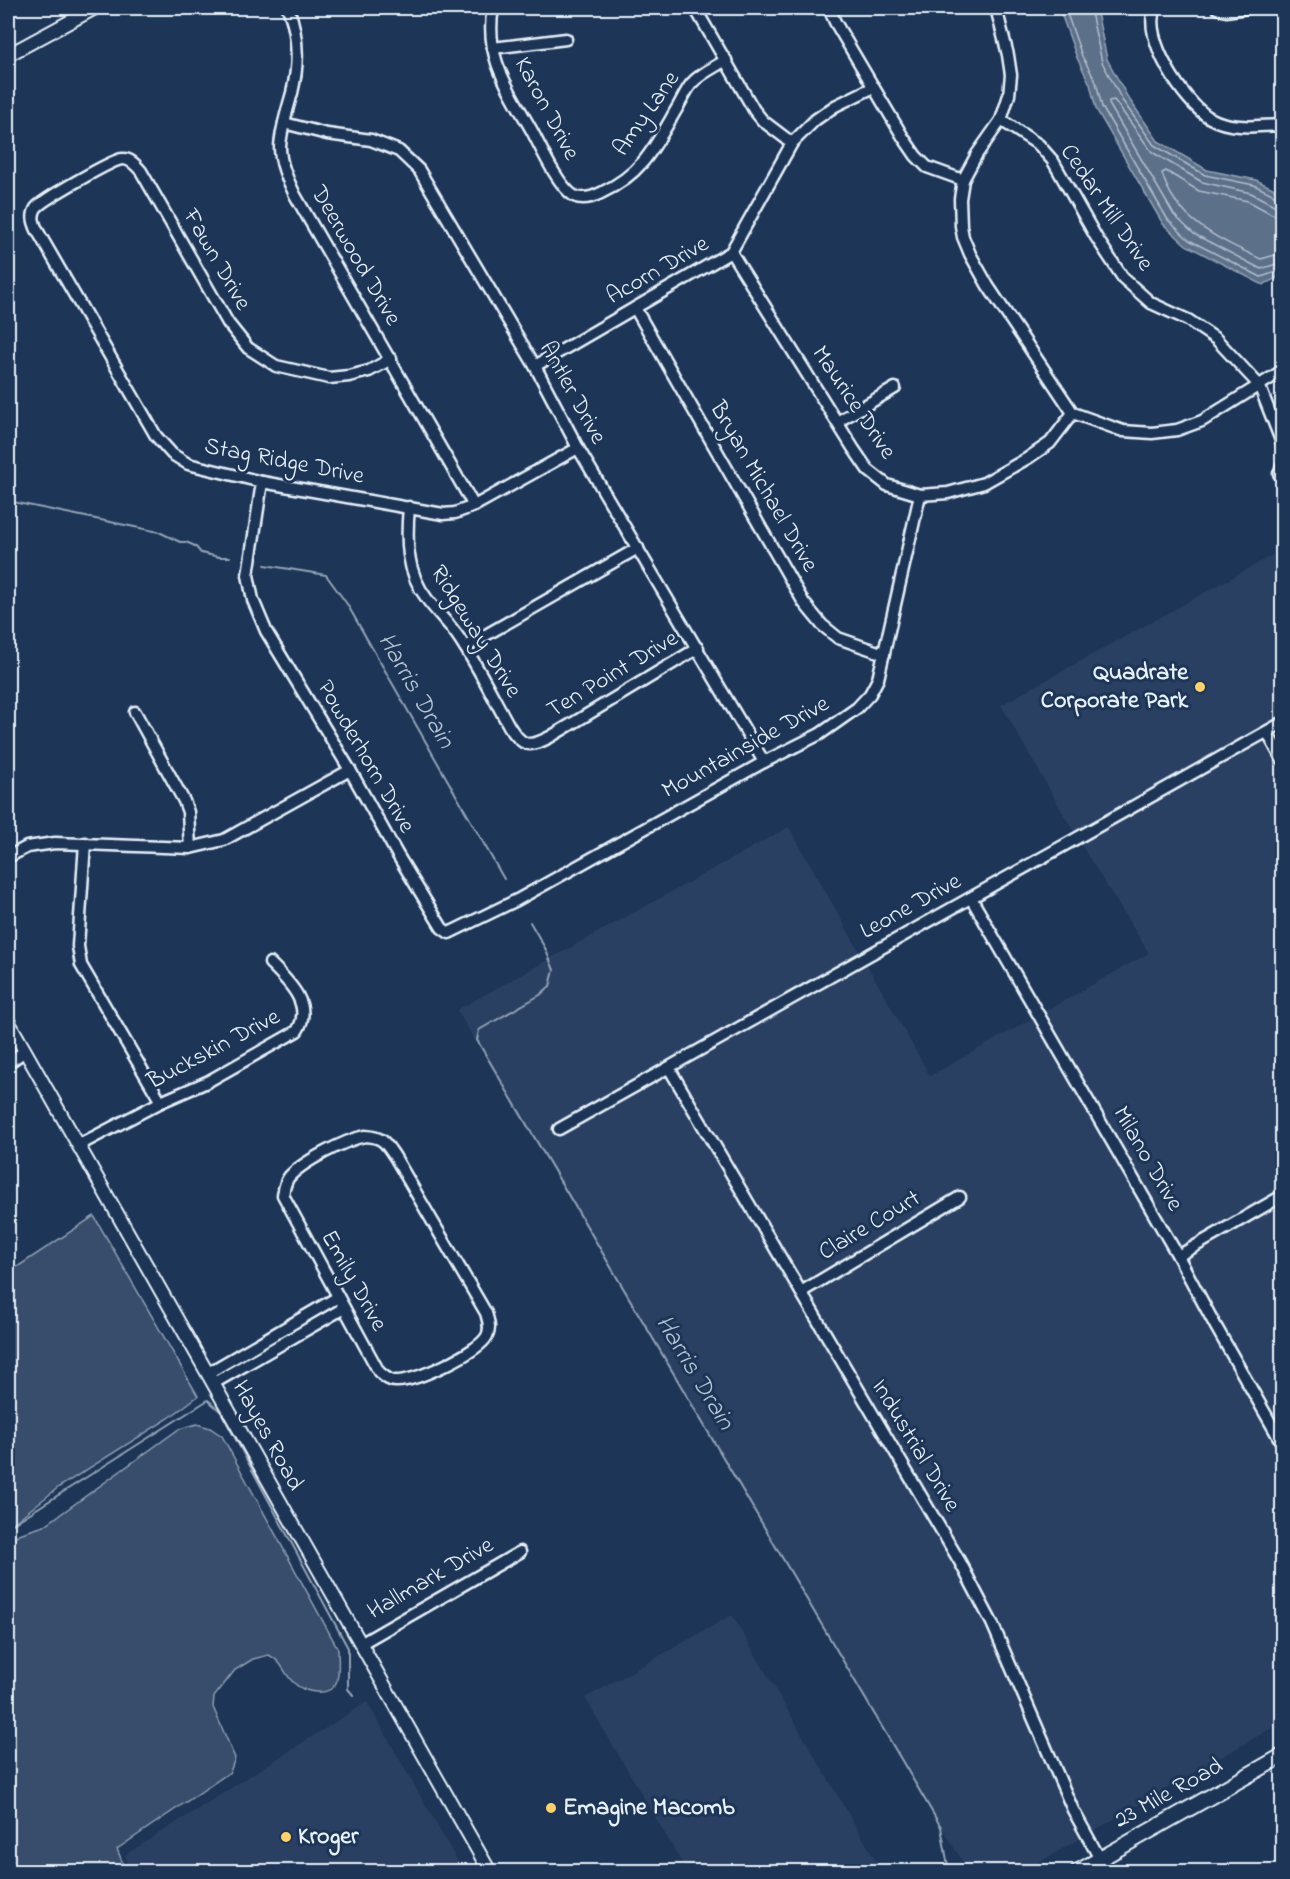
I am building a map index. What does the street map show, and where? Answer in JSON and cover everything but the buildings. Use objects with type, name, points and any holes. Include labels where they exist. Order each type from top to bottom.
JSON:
[{"type":"main road","name":"23 Mile Road","points":[[1077,1872],[1282,1756]]},
{"type":"street","points":[[8,55],[94,8]]},
{"type":"street","name":"Deerwood Drive","points":[[288,8],[297,40],[297,64],[280,148],[289,183],[474,507]]},
{"type":"street","name":"Karon Drive","points":[[493,8],[490,24],[496,65],[550,166],[570,192]]},
{"type":"street","points":[[695,8],[754,110],[763,121],[792,143]]},
{"type":"street","points":[[829,8],[835,22],[916,156],[927,167],[963,180]]},
{"type":"street","points":[[996,8],[1003,30],[1011,75],[1009,95],[1001,120],[977,154],[963,180],[960,226],[970,254],[988,286],[1073,413],[1123,431],[1152,433],[1177,430],[1202,421],[1282,370]]},
{"type":"street","points":[[1155,8],[1152,30],[1160,51],[1181,91],[1194,106],[1211,118],[1233,126],[1282,125]]},
{"type":"street","points":[[1217,8],[1227,11],[1247,8]]},
{"type":"street","points":[[493,48],[566,39]]},
{"type":"street","name":"Amy Lane","points":[[570,192],[577,197],[585,198],[597,195],[617,186],[635,171],[647,159],[692,83],[726,60]]},
{"type":"street","name":"Acorn Drive","points":[[535,366],[731,252],[792,143],[815,120],[835,106],[874,87]]},
{"type":"street","name":"Cedar Mill Drive","points":[[1001,120],[1039,145],[1053,161],[1096,237],[1123,278],[1151,303],[1188,320],[1216,339],[1259,385]]},
{"type":"street","name":"Antler Drive","points":[[284,123],[327,134],[371,140],[399,151],[419,170],[535,366],[578,448],[764,762]]},
{"type":"street","name":"Fawn Drive","points":[[33,215],[42,202],[114,161],[126,159],[141,171],[228,323],[248,348],[276,366],[329,378],[369,371],[391,359]]},
{"type":"street","name":"Stag Ridge Drive","points":[[33,215],[33,222],[37,230],[156,435],[172,454],[188,464],[262,482],[443,514],[474,507],[578,448]]},
{"type":"street","name":"Maurice Drive","points":[[731,252],[868,470],[887,485],[920,495],[948,493],[984,483],[1050,443],[1073,413]]},
{"type":"street","name":"Bryan Michael Drive","points":[[635,308],[804,603],[822,625],[838,638],[884,654]]},
{"type":"street","points":[[1259,385],[1282,443]]},
{"type":"street","points":[[837,422],[895,388]]},
{"type":"street","name":"Powderhorn Drive","points":[[262,482],[248,575],[253,600],[267,631],[442,928],[449,933],[553,880]]},
{"type":"street","name":"Mountainside Drive","points":[[553,880],[764,762],[820,734],[857,708],[870,694],[878,679],[920,495]]},
{"type":"street","name":"Ridgeway Drive","points":[[409,507],[407,542],[415,581],[465,648],[517,738],[524,743],[535,745],[550,737]]},
{"type":"street","points":[[465,648],[638,548]]},
{"type":"street","name":"Ten Point Drive","points":[[550,737],[698,648]]},
{"type":"street","points":[[135,712],[184,801],[188,812],[190,848]]},
{"type":"street","name":"Leone Drive","points":[[559,1129],[1282,723]]},
{"type":"street","points":[[1267,732],[1282,759]]},
{"type":"street","points":[[8,856],[36,845],[86,843],[190,848],[224,840],[350,770]]},
{"type":"street","points":[[86,843],[78,946],[81,965],[161,1102]]},
{"type":"street","name":"Milano Drive","points":[[971,898],[1178,1256],[1282,1443]]},
{"type":"street","name":"Buckskin Drive","points":[[79,1145],[161,1102],[207,1082],[297,1031],[304,1014],[299,997],[287,980],[270,963]]},
{"type":"street","name":"Hayes Road","points":[[8,1022],[490,1872]]},
{"type":"street","points":[[8,1063],[25,1051]]},
{"type":"street","name":"Industrial Drive","points":[[669,1068],[960,1562],[992,1623],[1073,1810],[1100,1859]]},
{"type":"street","name":"Emily Drive","points":[[376,1137],[384,1141],[395,1156],[486,1312],[489,1328],[483,1342],[474,1349],[419,1377],[393,1382],[379,1372],[344,1308],[290,1210],[283,1195],[284,1186],[290,1177],[329,1150],[353,1138],[376,1137]]},
{"type":"street","points":[[1178,1256],[1282,1196]]},
{"type":"street","name":"Claire Court","points":[[801,1292],[960,1197]]},
{"type":"street","points":[[211,1378],[283,1336],[338,1297]]},
{"type":"street","points":[[283,1336],[344,1308]]},
{"type":"street","name":"Hallmark Drive","points":[[362,1643],[520,1552]]},
{"type":"shaded area","points":[[1282,550],[1282,1722],[1024,1871],[968,1871],[457,1010],[789,827],[930,1076],[1149,953],[1086,853],[1001,705]]},
{"type":"shaded area","points":[[94,1216],[198,1396],[169,1418],[59,1487],[8,1527],[8,1273]]},
{"type":"shaded area","points":[[197,1424],[210,1428],[222,1436],[338,1649],[336,1683],[328,1691],[309,1691],[294,1683],[278,1661],[269,1655],[253,1659],[235,1670],[214,1697],[213,1707],[235,1758],[230,1772],[117,1849],[126,1871],[8,1871],[8,1542],[19,1534],[44,1526],[179,1429]]},
{"type":"shaded area","points":[[732,1615],[882,1871],[687,1871],[585,1698]]},
{"type":"shaded area","points":[[367,1702],[463,1871],[131,1871],[125,1855]]},
{"type":"water","points":[[1059,8],[1096,8],[1107,59],[1127,96],[1158,141],[1207,170],[1256,180],[1279,191],[1282,198],[1282,275],[1263,285],[1186,245],[1163,224],[1096,109],[1090,84],[1077,58]]},
{"type":"waterway","name":"Harris Drain","points":[[8,501],[159,532],[195,546],[201,553],[230,557]]},
{"type":"waterway","name":"Harris Drain","points":[[265,565],[326,575],[347,604],[504,879]]},
{"type":"waterway","name":"Harris Drain","points":[[530,922],[554,970],[550,986],[540,995],[479,1030],[477,1040],[941,1827],[949,1872]]},
{"type":"waterway","points":[[8,1527],[208,1400],[221,1412],[348,1648],[348,1689],[354,1696]]},
{"type":"place","name":"Quadrate Corporate Park","points":[[1200,687]]},
{"type":"place","name":"Emagine Macomb","points":[[551,1808]]},
{"type":"place","name":"Kroger","points":[[286,1837]]}]
